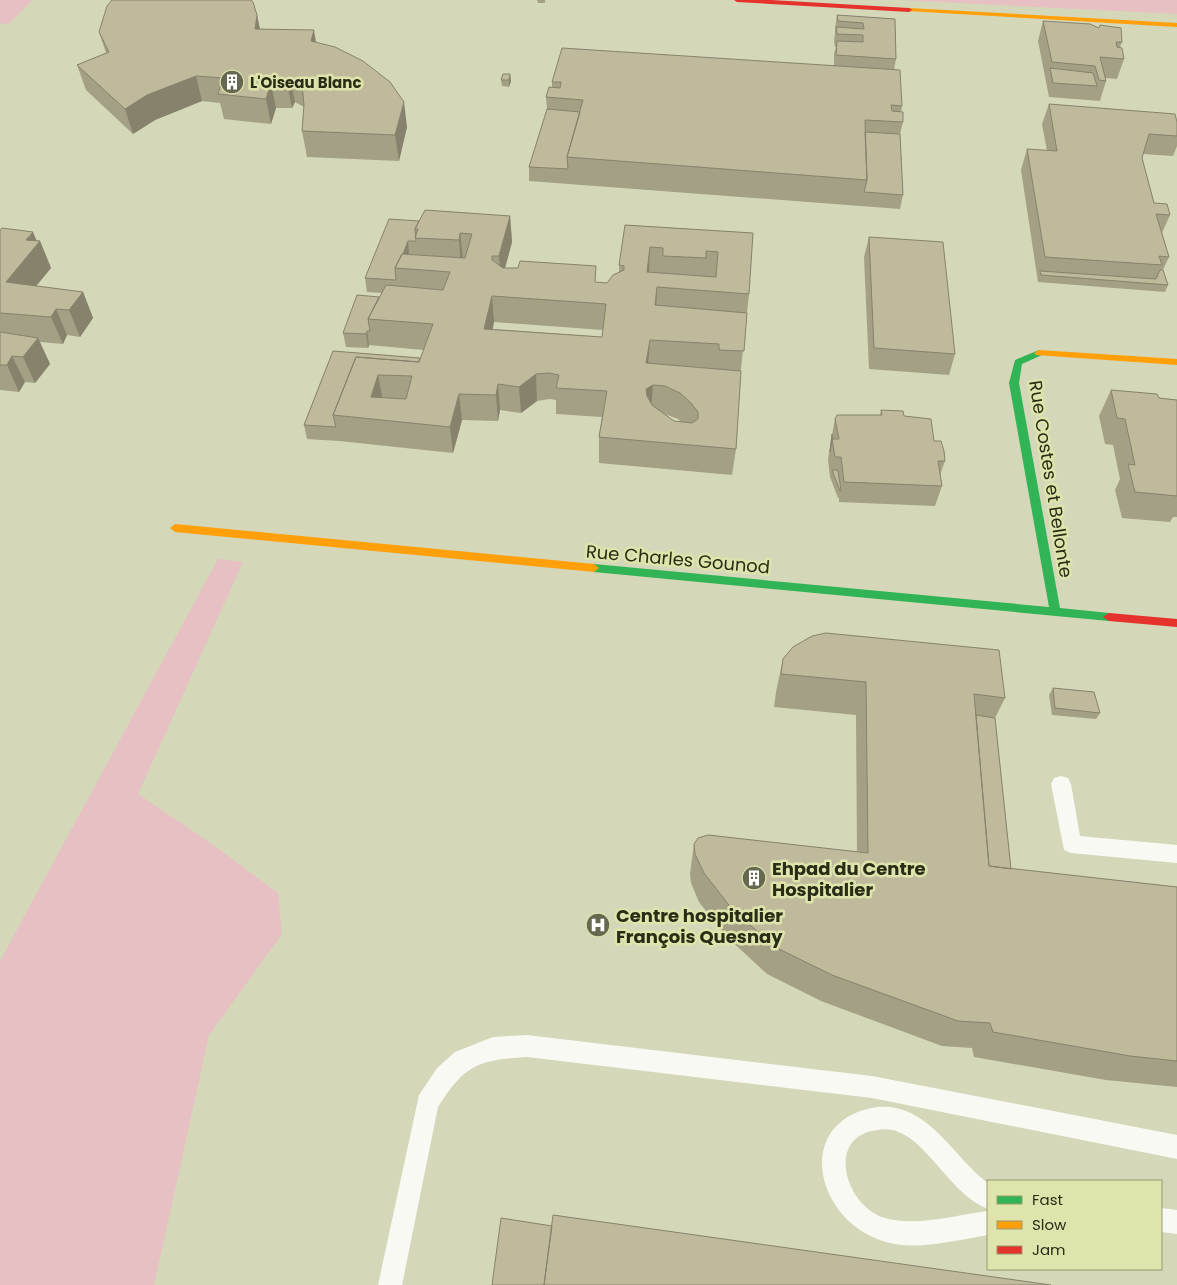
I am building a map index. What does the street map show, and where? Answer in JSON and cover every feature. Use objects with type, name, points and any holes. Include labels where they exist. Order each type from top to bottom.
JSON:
[{"type":"street","points":[[737,0],[1177,25]]},
{"type":"street","name":"Rue Costes et Bellonte","points":[[1055,612],[1014,383],[1018,362],[1042,352],[1177,362]]},
{"type":"street","name":"Rue Charles Gounod","points":[[175,528],[1177,623]]},
{"type":"lane","points":[[1061,784],[1071,844],[1177,854]]},
{"type":"lane","points":[[390,1285],[427,1103],[445,1076],[463,1060],[493,1048],[527,1046],[872,1087],[1177,1147]]},
{"type":"lane","points":[[987,1196],[964,1180],[920,1133],[900,1120],[879,1118],[858,1122],[837,1147],[834,1161],[834,1177],[839,1192],[850,1209],[864,1222],[886,1230],[906,1231],[987,1223]]},
{"type":"lane","points":[[1162,1220],[1177,1222]]},
{"type":"shaded area","points":[[0,0],[32,0],[10,23],[0,24]]},
{"type":"shaded area","points":[[899,0],[1177,0],[1177,14]]},
{"type":"shaded area","points":[[218,559],[243,562],[138,794],[212,844],[278,893],[282,934],[209,1035],[154,1285],[0,1285],[0,961]]},
{"type":"building","name":"L'Oiseau Blanc","points":[[112,0],[251,0],[257,15],[255,29],[314,30],[311,41],[335,47],[363,61],[390,82],[404,102],[395,135],[302,131],[304,105],[302,84],[290,77],[287,83],[271,83],[266,99],[218,94],[223,78],[196,76],[147,95],[125,109],[77,65],[109,52],[99,32],[107,6]]},
{"type":"building","points":[[837,15],[895,19],[896,59],[836,55],[837,41],[863,42],[863,35],[837,34],[836,27],[864,29],[863,23],[838,21]]},
{"type":"building","points":[[1043,21],[1090,24],[1099,28],[1100,25],[1121,28],[1122,42],[1116,42],[1117,47],[1122,48],[1124,59],[1100,57],[1106,81],[1099,80],[1095,66],[1052,62]]},
{"type":"building","points":[[562,48],[900,70],[902,106],[891,105],[892,111],[903,112],[903,122],[865,120],[867,180],[567,157],[583,100],[546,97],[549,87],[560,88],[561,82],[552,82]]},
{"type":"building","points":[[1050,68],[1093,73],[1097,86],[1053,83]]},
{"type":"building","points":[[503,74],[510,74],[509,80],[501,80]]},
{"type":"building","points":[[1049,104],[1175,114],[1177,136],[1149,134],[1142,158],[1154,203],[1167,204],[1170,215],[1156,214],[1169,257],[1159,256],[1162,265],[1045,257],[1027,149],[1057,151]]},
{"type":"building","points":[[547,109],[580,112],[567,157],[568,169],[529,167]]},
{"type":"building","points":[[865,132],[900,134],[903,195],[864,192],[867,180]]},
{"type":"building","points":[[425,210],[510,216],[499,256],[492,256],[492,260],[503,268],[518,268],[520,261],[596,266],[595,282],[607,283],[613,275],[624,270],[624,266],[619,265],[625,225],[753,233],[749,294],[657,287],[655,305],[747,313],[744,351],[719,350],[719,344],[650,340],[646,363],[741,371],[736,449],[599,437],[607,391],[556,388],[559,375],[549,373],[536,374],[519,387],[498,384],[496,395],[459,394],[450,427],[333,415],[356,357],[419,362],[433,324],[368,319],[386,285],[443,290],[450,272],[395,268],[402,254],[465,258],[472,234],[460,233],[459,240],[415,238],[418,229],[415,229]],"holes":[[[650,247],[663,248],[663,256],[706,258],[706,251],[718,252],[716,277],[647,272]],[[492,296],[606,304],[602,337],[484,329]],[[378,375],[412,376],[406,399],[371,397]],[[653,385],[665,386],[680,393],[698,412],[698,419],[692,423],[674,421],[652,405],[647,396],[646,389]]]},
{"type":"building","points":[[389,219],[419,221],[415,229],[416,241],[408,241],[395,268],[396,280],[365,278]]},
{"type":"building","points":[[2,228],[33,232],[26,240],[40,241],[6,282],[83,292],[69,310],[56,309],[51,317],[0,313],[0,230]]},
{"type":"building","points":[[869,237],[943,242],[955,354],[874,348]]},
{"type":"building","points":[[1160,270],[1163,270],[1168,285],[1041,275],[1040,271],[1156,279]]},
{"type":"building","points":[[357,295],[379,297],[368,319],[370,331],[367,331],[366,334],[343,333]]},
{"type":"building","points":[[0,332],[38,338],[23,357],[12,356],[7,365],[0,365]]},
{"type":"building","points":[[333,351],[420,358],[419,362],[356,357],[333,415],[336,427],[304,425]]},
{"type":"building","points":[[1111,390],[1157,394],[1159,398],[1177,400],[1177,496],[1135,492],[1128,464],[1135,465],[1125,419],[1117,418]]},
{"type":"building","points":[[881,410],[903,411],[904,416],[931,419],[934,441],[941,441],[944,451],[945,461],[938,461],[942,486],[844,482],[841,457],[835,457],[832,439],[839,439],[835,419],[837,415],[882,415]]},
{"type":"building","points":[[832,470],[838,470],[841,491],[840,491]]},
{"type":"building","name":"Ehpad du Centre Hospitalier","points":[[826,633],[999,650],[1005,698],[974,694],[989,866],[1177,887],[1177,1061],[1130,1056],[993,1032],[990,1023],[958,1021],[832,975],[775,947],[732,909],[704,873],[695,854],[694,844],[698,838],[708,835],[868,853],[866,682],[781,674],[783,659],[793,647],[812,636]]},
{"type":"building","points":[[1053,688],[1094,692],[1100,713],[1055,708]]},
{"type":"building","points":[[976,715],[995,718],[1011,869],[989,866]]},
{"type":"building","points":[[553,1215],[1051,1285],[544,1285]]},
{"type":"building","points":[[501,1218],[552,1226],[544,1285],[492,1285]]},
{"type":"traffic: fast","points":[[1039,353],[1018,362],[1014,383],[1055,612]]},
{"type":"traffic: fast","points":[[594,568],[1109,617]]},
{"type":"traffic: slow","points":[[909,10],[1177,25]]},
{"type":"traffic: slow","points":[[1039,353],[1177,362]]},
{"type":"traffic: slow","points":[[175,528],[594,568]]},
{"type":"traffic: jam","points":[[737,0],[909,10]]},
{"type":"traffic: jam","points":[[1109,617],[1177,623]]},
{"type":"place","name":"L'Oiseau Blanc","points":[[232,82]]},
{"type":"place","name":"Ehpad du Centre Hospitalier","points":[[754,878]]},
{"type":"place","name":"Centre hospitalier François Quesnay","points":[[598,925]]}]
